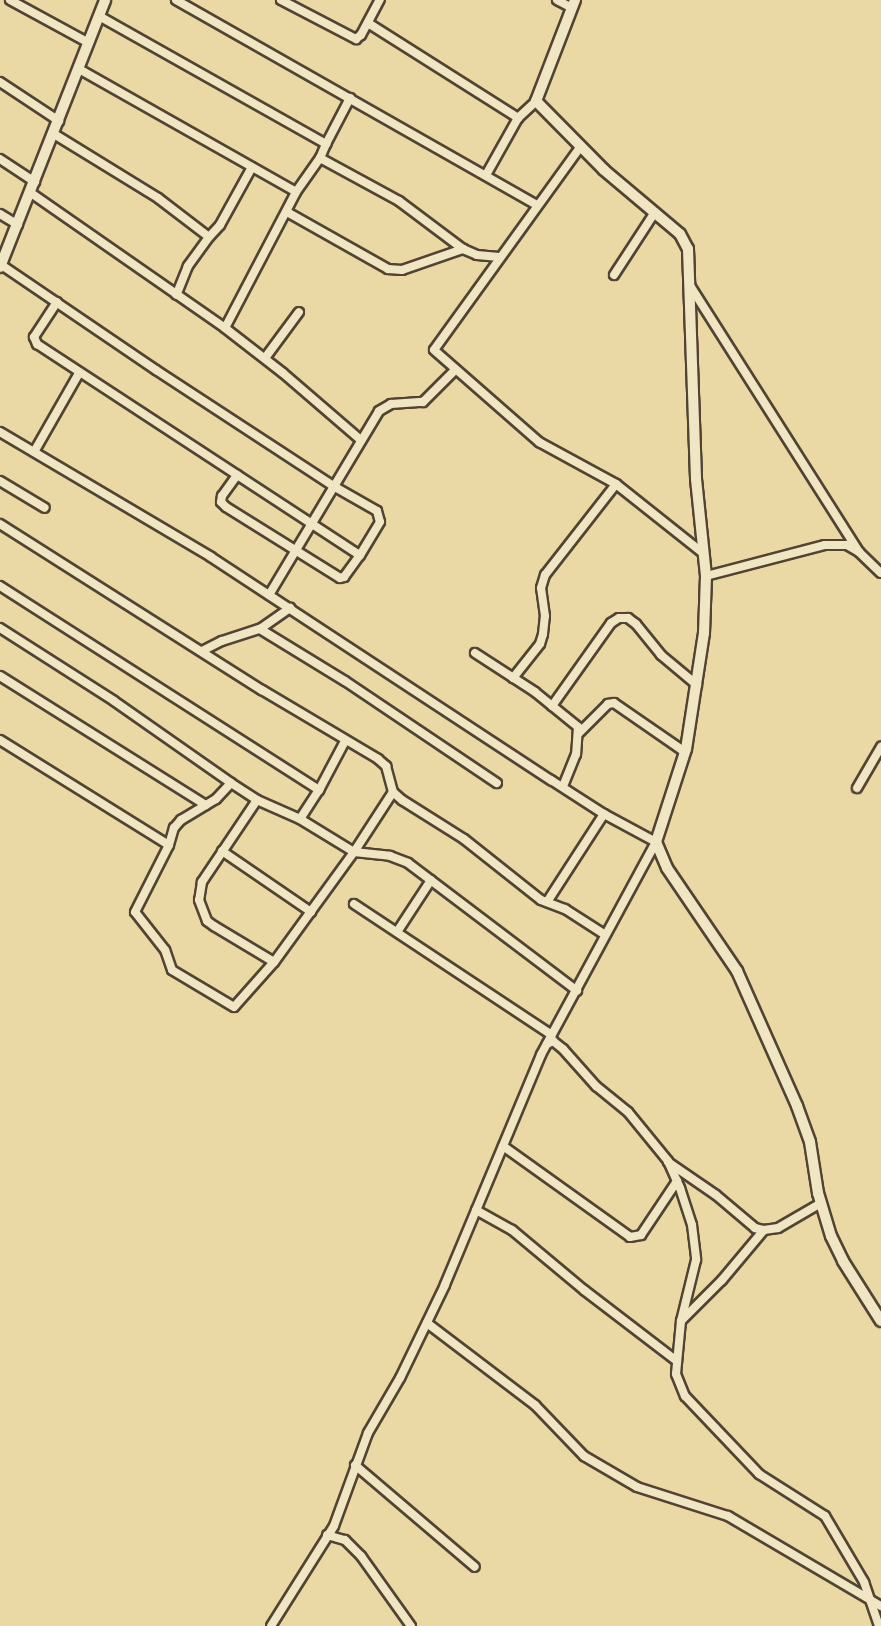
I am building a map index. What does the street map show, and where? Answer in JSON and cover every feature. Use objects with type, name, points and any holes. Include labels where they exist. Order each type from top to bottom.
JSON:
[{"type":"street","points":[[10,0],[89,43]]},
{"type":"street","points":[[105,0],[18,225],[0,265],[335,487],[377,511],[380,522],[360,555],[344,577],[340,578],[221,502],[237,475]]},
{"type":"street","points":[[176,0],[537,205]]},
{"type":"street","points":[[281,0],[356,39],[368,23],[380,0]]},
{"type":"street","points":[[486,175],[518,118],[536,101],[573,4],[557,0]]},
{"type":"street","points":[[99,16],[326,144]]},
{"type":"street","points":[[368,23],[518,118]]},
{"type":"street","points":[[79,69],[296,192]]},
{"type":"street","points":[[0,82],[59,121]]},
{"type":"street","points":[[225,328],[296,192],[320,158],[350,98]]},
{"type":"street","points":[[272,1626],[334,1526],[368,1433],[400,1378],[427,1323],[552,1035],[577,991],[604,934],[656,842],[685,752],[697,685],[704,633],[706,576],[696,479],[688,249],[680,234],[581,146],[536,101]]},
{"type":"street","points":[[54,134],[158,198],[209,237]]},
{"type":"street","points":[[581,146],[435,347],[436,354],[539,442],[616,484],[704,554]]},
{"type":"street","points":[[320,158],[399,201],[463,249],[477,255],[499,257]]},
{"type":"street","points":[[0,159],[33,187],[176,295],[265,358],[361,441]]},
{"type":"street","points":[[176,295],[188,266],[220,225],[252,167]]},
{"type":"street","points":[[287,212],[388,269],[402,270],[463,249]]},
{"type":"street","points":[[614,275],[655,212]]},
{"type":"street","points":[[0,214],[18,225]]},
{"type":"street","points":[[688,282],[859,552]]},
{"type":"street","points":[[57,302],[34,341],[79,373],[360,555]]},
{"type":"street","points":[[265,358],[299,312]]},
{"type":"street","points":[[269,595],[383,408],[391,404],[423,402],[455,370]]},
{"type":"street","points":[[34,452],[79,373]]},
{"type":"street","points":[[0,432],[211,556],[604,814],[656,842],[667,868],[737,970],[797,1106],[810,1142],[821,1203],[831,1236],[843,1261],[881,1321]]},
{"type":"street","points":[[0,482],[45,508]]},
{"type":"street","points":[[513,678],[540,644],[545,616],[541,588],[545,575],[616,484]]},
{"type":"street","points":[[0,524],[386,766],[393,792],[465,839],[547,902],[565,909],[604,934]]},
{"type":"street","points":[[706,576],[825,545],[847,545],[859,552],[881,573]]},
{"type":"street","points":[[0,586],[319,790]]},
{"type":"street","points":[[202,651],[222,641],[260,629],[290,608]]},
{"type":"street","points":[[552,706],[611,623],[619,618],[628,618],[636,624],[661,655],[697,685]]},
{"type":"street","points":[[0,628],[114,701],[257,800],[300,819],[354,852],[401,859],[577,991]]},
{"type":"street","points":[[260,629],[345,681],[496,783]]},
{"type":"street","points":[[475,653],[575,723],[579,733],[573,764],[563,787]]},
{"type":"street","points":[[0,676],[206,806]]},
{"type":"street","points":[[579,733],[608,704],[614,704],[685,752]]},
{"type":"street","points":[[0,740],[169,845]]},
{"type":"street","points":[[300,819],[319,790],[345,741]]},
{"type":"street","points":[[857,788],[881,747]]},
{"type":"street","points":[[231,783],[206,806],[181,820],[174,828],[169,845],[135,912],[165,950],[172,970],[234,1007],[274,962],[311,912],[393,792]]},
{"type":"street","points":[[257,800],[202,882],[199,891],[204,914],[214,926],[274,962]]},
{"type":"street","points":[[547,902],[604,814]]},
{"type":"street","points":[[222,851],[311,912]]},
{"type":"street","points":[[397,932],[431,880]]},
{"type":"street","points":[[354,904],[552,1035]]},
{"type":"street","points":[[548,1044],[553,1041],[563,1049],[596,1086],[628,1112],[668,1161],[677,1181],[692,1225],[696,1260],[681,1321],[677,1361],[676,1374],[685,1396],[759,1474],[825,1516],[864,1582],[879,1626]]},
{"type":"street","points":[[503,1146],[630,1238],[641,1235],[677,1181]]},
{"type":"street","points":[[668,1161],[716,1195],[756,1228],[764,1230],[778,1228],[821,1203]]},
{"type":"street","points":[[476,1210],[512,1230],[584,1290],[677,1361]]},
{"type":"street","points":[[681,1321],[722,1280],[764,1230]]},
{"type":"street","points":[[427,1323],[535,1405],[584,1455],[637,1487],[728,1516],[881,1606]]},
{"type":"street","points":[[355,1465],[475,1567]]},
{"type":"street","points":[[327,1535],[345,1540],[361,1556],[411,1626]]}]
